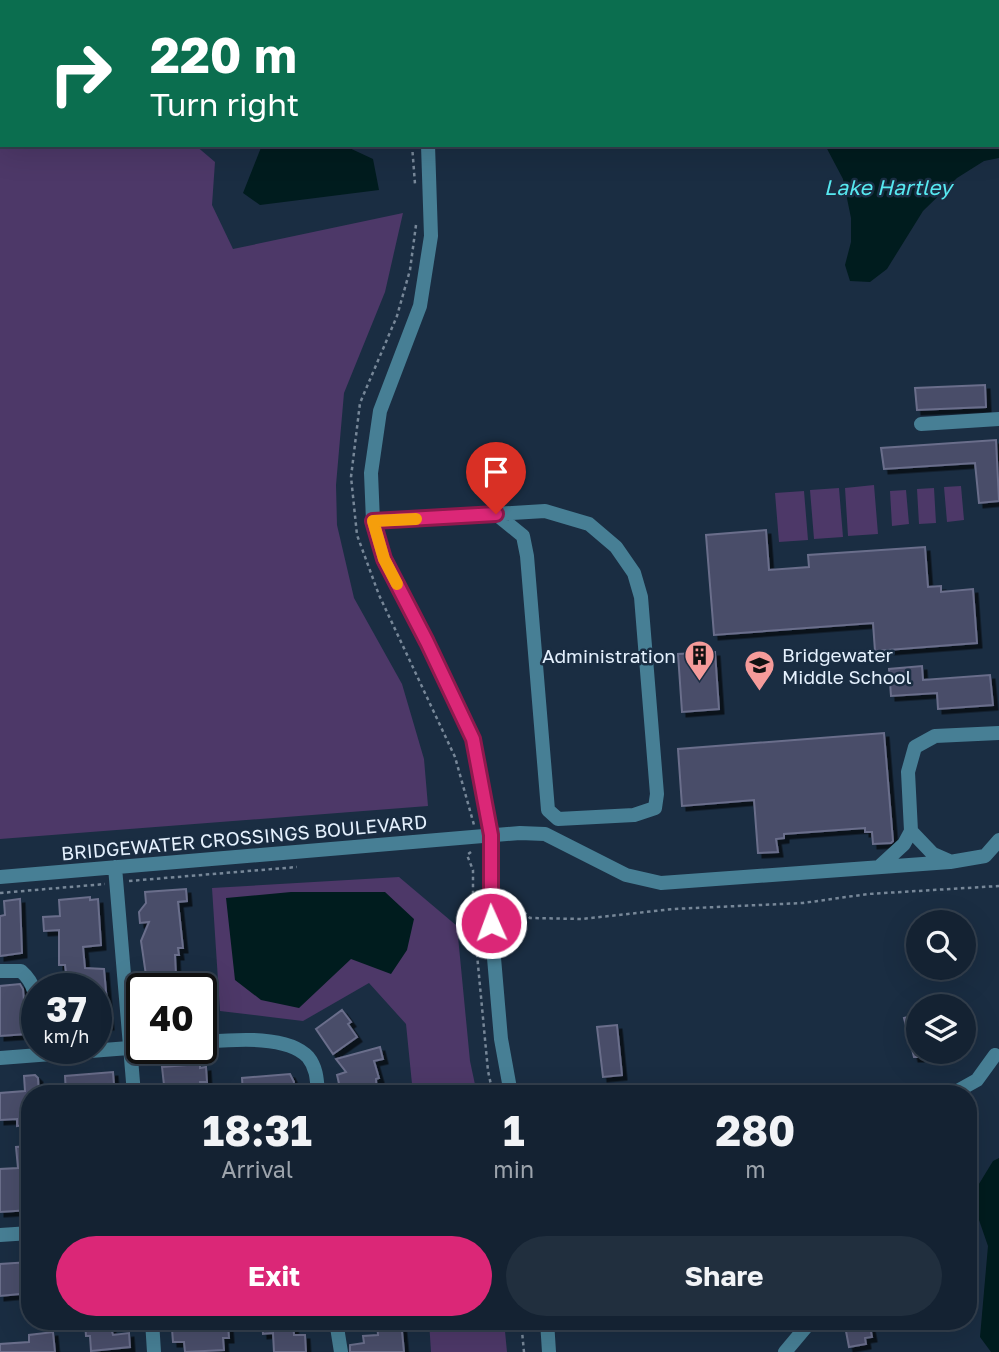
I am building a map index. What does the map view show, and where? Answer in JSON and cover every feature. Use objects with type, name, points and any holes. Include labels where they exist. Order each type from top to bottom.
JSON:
[{"type":"street","points":[[428,147],[431,236],[420,306],[380,411],[371,473],[373,521],[384,559],[473,739],[491,835],[491,923],[501,1039],[509,1085]]},
{"type":"street","points":[[921,424],[999,419]]},
{"type":"street","points":[[373,521],[545,511],[589,524],[616,547],[634,573],[642,610],[657,794],[655,808],[634,815],[558,819],[548,810],[527,556],[523,536],[496,514]]},
{"type":"street","points":[[879,867],[904,844],[911,831],[908,772],[915,747],[935,736],[999,733]]},
{"type":"street","points":[[911,831],[933,854],[950,862]]},
{"type":"street","name":"BRIDGEWATER CROSSINGS BOULEVARD","points":[[0,877],[491,835],[545,834],[626,875],[661,883],[950,862],[985,856],[999,840]]},
{"type":"street","points":[[116,867],[128,973]]},
{"type":"street","points":[[0,971],[23,973]]},
{"type":"street","points":[[217,1041],[251,1040],[288,1045],[308,1058],[315,1069],[316,1085]]},
{"type":"street","points":[[0,1059],[21,1055]]},
{"type":"street","points":[[967,1085],[976,1080],[995,1055]]},
{"type":"street","points":[[134,1085],[135,1064]]},
{"type":"street","points":[[0,1235],[21,1234]]},
{"type":"street","points":[[153,1330],[154,1352]]},
{"type":"street","points":[[337,1330],[341,1352]]},
{"type":"street","points":[[548,1330],[549,1352]]},
{"type":"street","points":[[785,1352],[803,1330]]},
{"type":"path","points":[[460,852],[467,855]]},
{"type":"path","points":[[127,882],[296,867]]},
{"type":"path","points":[[0,893],[108,883]]},
{"type":"path","points":[[514,902],[530,918],[582,919],[673,909],[803,903],[921,890],[999,886]]},
{"type":"path","points":[[522,1330],[524,1352]]},
{"type":"shaded area","points":[[0,147],[197,147],[215,162],[212,205],[233,249],[403,213],[385,292],[344,393],[336,485],[337,525],[354,598],[402,684],[424,759],[428,806],[0,839]]},
{"type":"shaded area","points":[[874,485],[878,534],[848,536],[845,488]]},
{"type":"shaded area","points":[[961,486],[964,520],[947,522],[944,487]]},
{"type":"shaded area","points":[[839,488],[843,537],[814,539],[810,490]]},
{"type":"shaded area","points":[[934,488],[936,523],[919,524],[917,489]]},
{"type":"shaded area","points":[[906,490],[909,524],[892,526],[890,491]]},
{"type":"shaded area","points":[[804,491],[808,540],[779,542],[775,493]]},
{"type":"shaded area","points":[[399,877],[457,926],[470,1061],[475,1085],[412,1085],[406,1024],[369,983],[303,1021],[220,1011],[212,888]]},
{"type":"shaded area","points":[[430,1330],[505,1330],[507,1352],[431,1352]]},
{"type":"water","points":[[261,147],[347,147],[373,159],[379,190],[260,205],[243,193]]},
{"type":"water","name":"Lake Hartley","points":[[826,147],[999,147],[999,158],[984,161],[957,178],[923,211],[887,269],[870,282],[850,281],[845,265],[851,242],[851,218],[843,179]]},
{"type":"water","points":[[291,892],[385,892],[414,919],[407,950],[391,974],[351,959],[299,1008],[261,1000],[235,980],[226,898]]},
{"type":"water","points":[[999,1158],[999,1352],[991,1352],[980,1337],[988,1246],[977,1214],[977,1187],[993,1161]]},
{"type":"building","points":[[985,385],[986,407],[917,410],[915,388]]},
{"type":"building","points":[[996,440],[999,501],[979,503],[975,463],[884,469],[881,448]]},
{"type":"building","points":[[766,530],[769,570],[809,567],[808,555],[925,547],[928,587],[941,586],[941,592],[973,589],[977,643],[875,651],[873,623],[714,635],[706,535]]},
{"type":"building","name":"Administration","points":[[715,652],[719,709],[682,712],[678,654]]},
{"type":"building","points":[[922,666],[923,680],[990,675],[993,705],[938,709],[937,693],[891,696],[889,669]]},
{"type":"building","points":[[884,733],[893,841],[891,843],[873,844],[872,832],[865,832],[865,828],[784,834],[784,838],[776,839],[778,852],[758,853],[754,800],[682,806],[678,749]]},
{"type":"building","points":[[186,889],[187,901],[178,902],[183,948],[178,948],[179,955],[175,955],[176,973],[146,973],[141,941],[149,922],[140,923],[139,912],[146,903],[145,892]]},
{"type":"building","points":[[90,897],[90,900],[98,899],[101,945],[83,947],[85,968],[104,969],[104,973],[66,973],[65,965],[59,965],[59,930],[44,931],[43,917],[60,916],[59,900]]},
{"type":"building","points":[[20,899],[22,953],[0,956],[0,916],[5,915],[4,901]]},
{"type":"building","points":[[0,986],[21,986],[21,1034],[0,1036]]},
{"type":"building","points":[[342,1010],[357,1037],[333,1054],[316,1029]]},
{"type":"building","points":[[617,1025],[622,1075],[603,1077],[597,1027]]},
{"type":"building","points":[[380,1047],[383,1059],[374,1061],[379,1078],[376,1079],[376,1085],[339,1085],[337,1075],[346,1072],[336,1059]]},
{"type":"building","points":[[200,1064],[200,1068],[206,1067],[207,1082],[200,1082],[200,1085],[164,1085],[162,1067]]},
{"type":"building","points":[[113,1072],[114,1085],[66,1085],[65,1076]]},
{"type":"building","points":[[290,1074],[294,1082],[294,1085],[242,1085],[242,1078]]},
{"type":"building","points":[[35,1075],[38,1085],[25,1085],[24,1076]]},
{"type":"building","points":[[21,1091],[21,1125],[17,1126],[17,1119],[0,1120],[0,1093]]},
{"type":"building","points":[[16,1147],[21,1147],[21,1211],[0,1212],[0,1169],[18,1168]]},
{"type":"building","points":[[21,1263],[21,1294],[0,1296],[0,1264]]},
{"type":"building","points":[[86,1330],[112,1330],[113,1335],[129,1333],[130,1347],[91,1351],[90,1336],[86,1336]]},
{"type":"building","points":[[172,1330],[228,1330],[229,1338],[223,1338],[224,1350],[185,1352],[184,1342],[173,1342]]},
{"type":"building","points":[[263,1330],[294,1330],[294,1335],[305,1335],[306,1352],[274,1352],[273,1333],[263,1334]]},
{"type":"building","points":[[378,1330],[402,1330],[404,1352],[350,1352],[350,1345],[364,1343],[363,1336],[378,1335]]},
{"type":"building","points":[[846,1330],[871,1330],[872,1337],[865,1338],[866,1344],[849,1347]]},
{"type":"building","points":[[53,1332],[55,1352],[0,1352],[0,1344],[29,1342],[29,1335]]},
{"type":"slow traffic","points":[[397,584],[384,559],[373,521],[416,519]]},
{"type":"place","name":"Administration","points":[[699,682]]},
{"type":"place","name":"Bridgewater Middle School","points":[[759,692]]},
{"type":"route","points":[[491,923],[491,835],[473,739],[384,559],[373,521],[496,514]]}]
